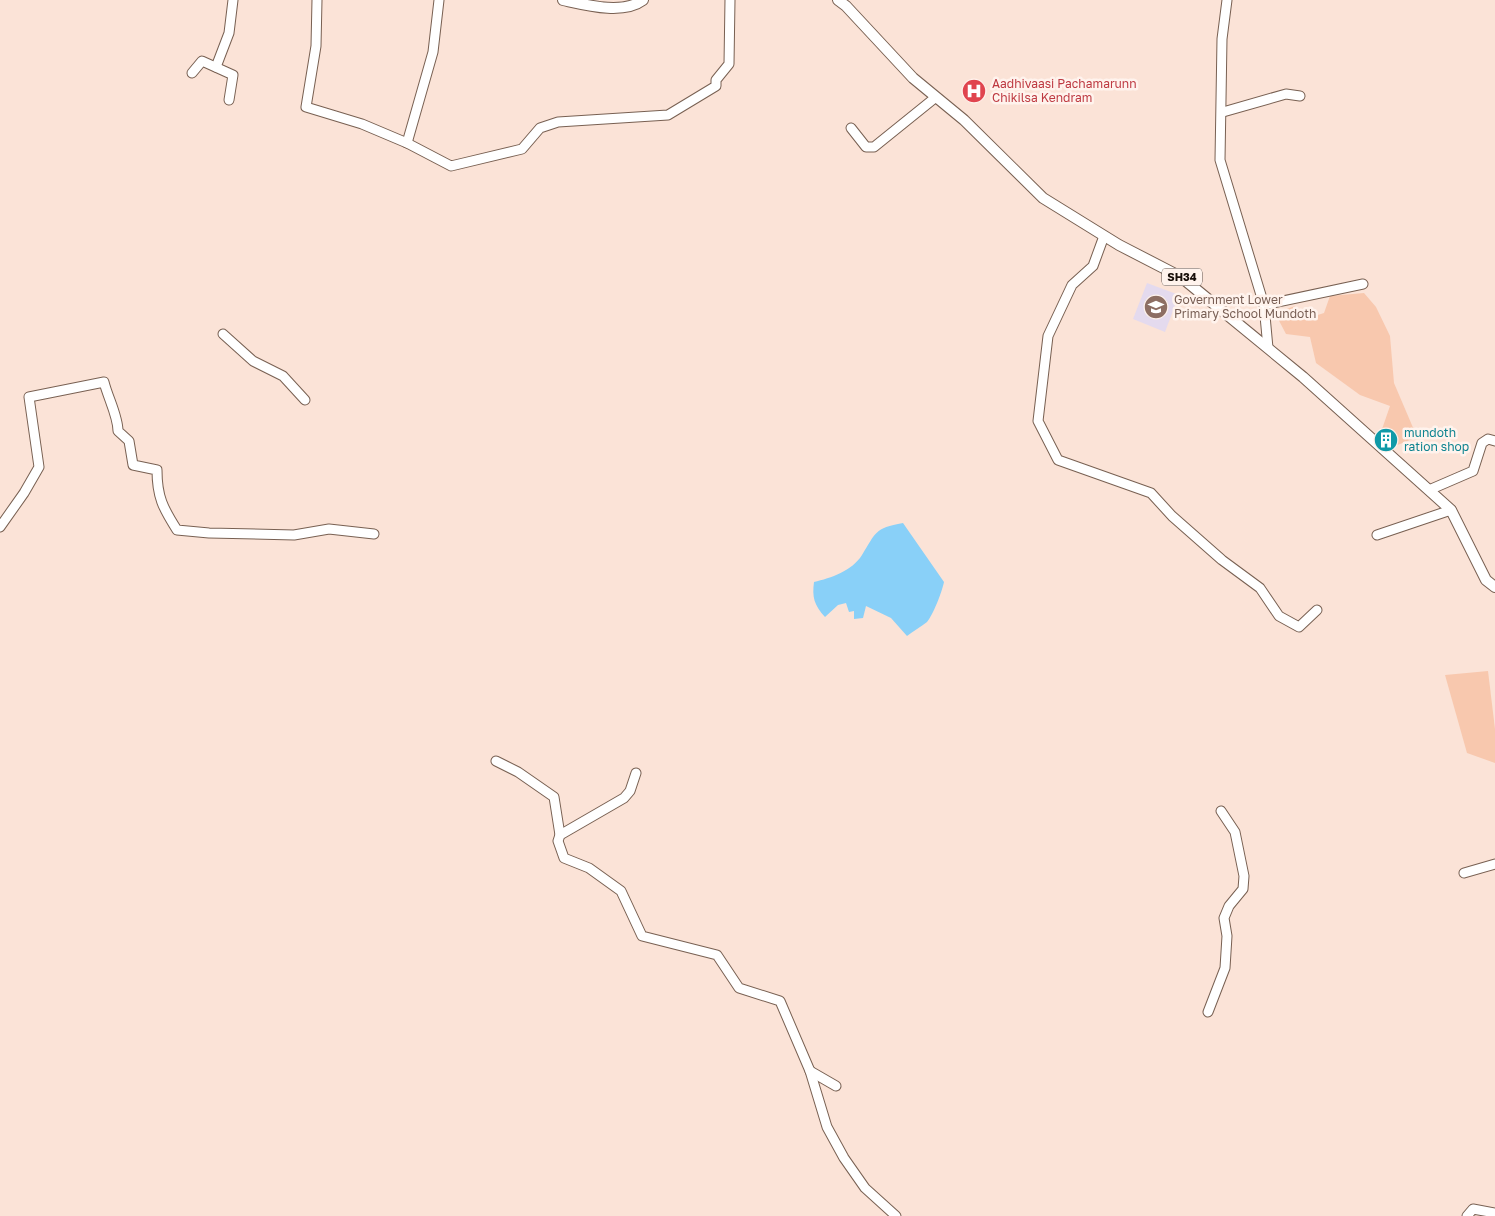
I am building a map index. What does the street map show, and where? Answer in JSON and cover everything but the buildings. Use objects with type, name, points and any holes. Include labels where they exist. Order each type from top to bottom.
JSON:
[{"type":"main road","points":[[563,0],[590,6],[634,7],[643,0]]},
{"type":"main road","name":"SH34","points":[[838,0],[846,6],[913,78],[964,120],[1044,198],[1104,236],[1181,277],[1268,348],[1429,490],[1450,510],[1486,580],[1495,587]]},
{"type":"street","points":[[216,67],[229,33],[233,0]]},
{"type":"street","points":[[317,0],[316,46],[306,107],[362,124],[407,143],[450,166],[522,149],[540,128],[558,122],[668,115],[716,86],[716,80],[729,64],[730,0]]},
{"type":"street","points":[[407,143],[433,52],[439,0]]},
{"type":"street","points":[[1226,0],[1222,39],[1223,112],[1220,160],[1264,305],[1268,348]]},
{"type":"street","points":[[192,73],[202,61],[233,75],[229,100]]},
{"type":"street","points":[[1223,112],[1286,94],[1300,96]]},
{"type":"street","points":[[850,128],[866,147],[874,147],[936,97]]},
{"type":"street","points":[[1104,236],[1094,266],[1072,286],[1048,336],[1038,421],[1058,460],[1151,493],[1172,516],[1260,588],[1279,616],[1299,627],[1317,610]]},
{"type":"street","points":[[1264,305],[1363,284]]},
{"type":"street","points":[[224,334],[253,361],[283,376],[305,400]]},
{"type":"street","points":[[0,527],[24,493],[39,467],[29,396],[104,382],[112,411],[118,419],[118,431],[128,441],[133,465],[157,470],[157,487],[162,506],[176,530],[209,533],[294,535],[328,529],[374,534]]},
{"type":"street","points":[[1429,490],[1473,471],[1482,443],[1488,439],[1495,440]]},
{"type":"street","points":[[1377,535],[1450,510]]},
{"type":"street","points":[[496,761],[518,772],[554,798],[560,835],[558,841],[564,858],[588,868],[621,891],[642,936],[717,955],[739,988],[780,1002],[810,1071],[827,1127],[844,1158],[865,1188],[896,1216]]},
{"type":"street","points":[[560,835],[624,798],[630,792],[636,773]]},
{"type":"street","points":[[1208,1012],[1225,968],[1227,936],[1224,918],[1229,906],[1243,889],[1244,876],[1236,832],[1221,810]]},
{"type":"street","points":[[1464,873],[1495,864]]},
{"type":"street","points":[[810,1071],[836,1086]]},
{"type":"street","points":[[1467,1216],[1473,1209],[1495,1213]]},
{"type":"shaded area","name":"Government Lower Primary School Mundoth","points":[[1147,283],[1179,295],[1165,332],[1133,319]]},
{"type":"shaded area","points":[[1364,293],[1376,307],[1390,336],[1394,383],[1417,437],[1383,451],[1381,432],[1390,406],[1360,395],[1316,363],[1310,337],[1286,334],[1275,313],[1295,306],[1305,319],[1324,313],[1330,296]]},
{"type":"shaded area","points":[[1488,671],[1495,729],[1495,763],[1467,753],[1445,675]]},
{"type":"water","points":[[903,523],[944,582],[937,603],[927,622],[907,636],[891,618],[866,606],[863,618],[854,619],[854,611],[849,612],[846,603],[838,605],[825,617],[818,609],[815,601],[813,592],[814,582],[847,570],[858,561],[877,533],[886,527]]},
{"type":"place","name":"Aadhivaasi Pachamarunn Chikilsa Kendram","points":[[974,91]]},
{"type":"place","name":"Government Lower Primary School Mundoth","points":[[1156,307]]},
{"type":"place","name":"mundoth ration shop","points":[[1386,440]]}]
